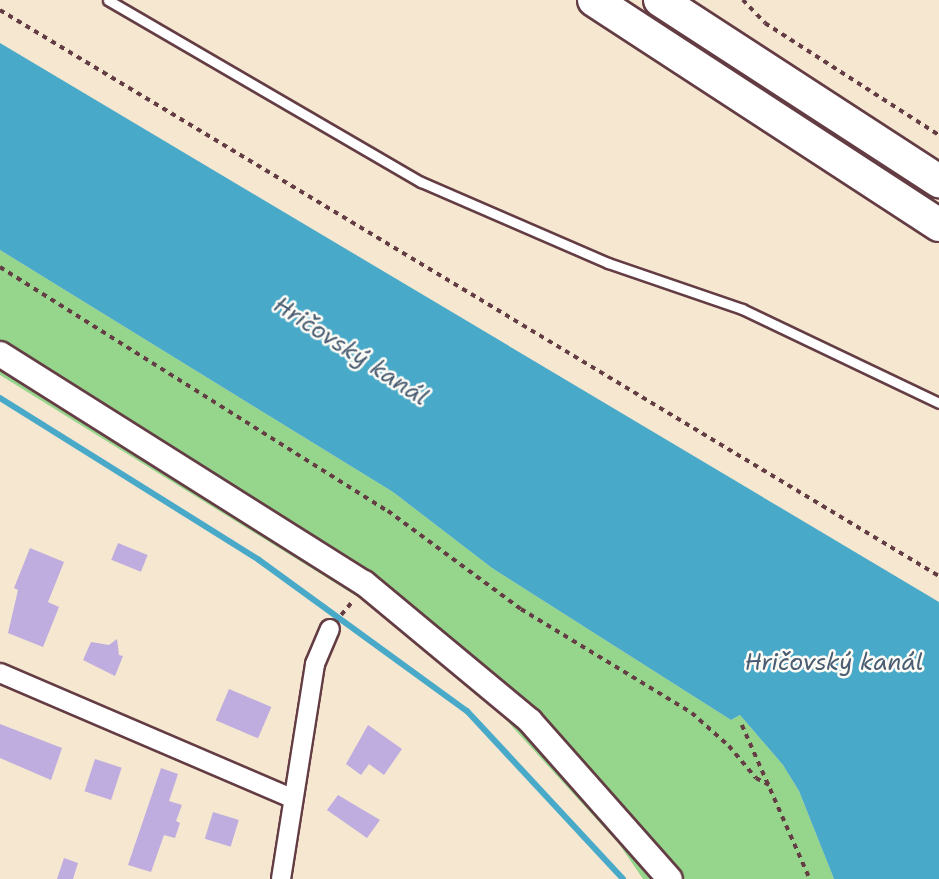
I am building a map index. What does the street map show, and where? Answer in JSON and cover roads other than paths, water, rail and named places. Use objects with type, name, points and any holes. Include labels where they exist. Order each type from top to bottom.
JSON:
[{"type":"highway","points":[[594,0],[939,225]]},
{"type":"highway","points":[[660,0],[939,181]]},
{"type":"main road","points":[[0,354],[365,583],[530,721],[670,879]]},
{"type":"street","points":[[281,879],[291,798],[315,664],[331,629]]},
{"type":"street","points":[[0,673],[291,798]]},
{"type":"lane","points":[[108,0],[421,182],[608,263],[765,319],[939,403]]},
{"type":"water","name":"Hričovský kanál","points":[[0,43],[939,602],[939,879],[834,879],[799,791],[783,765],[740,715],[731,720],[492,568],[393,492],[0,250]]},
{"type":"waterway","points":[[0,398],[259,560],[467,711],[623,879]]}]
